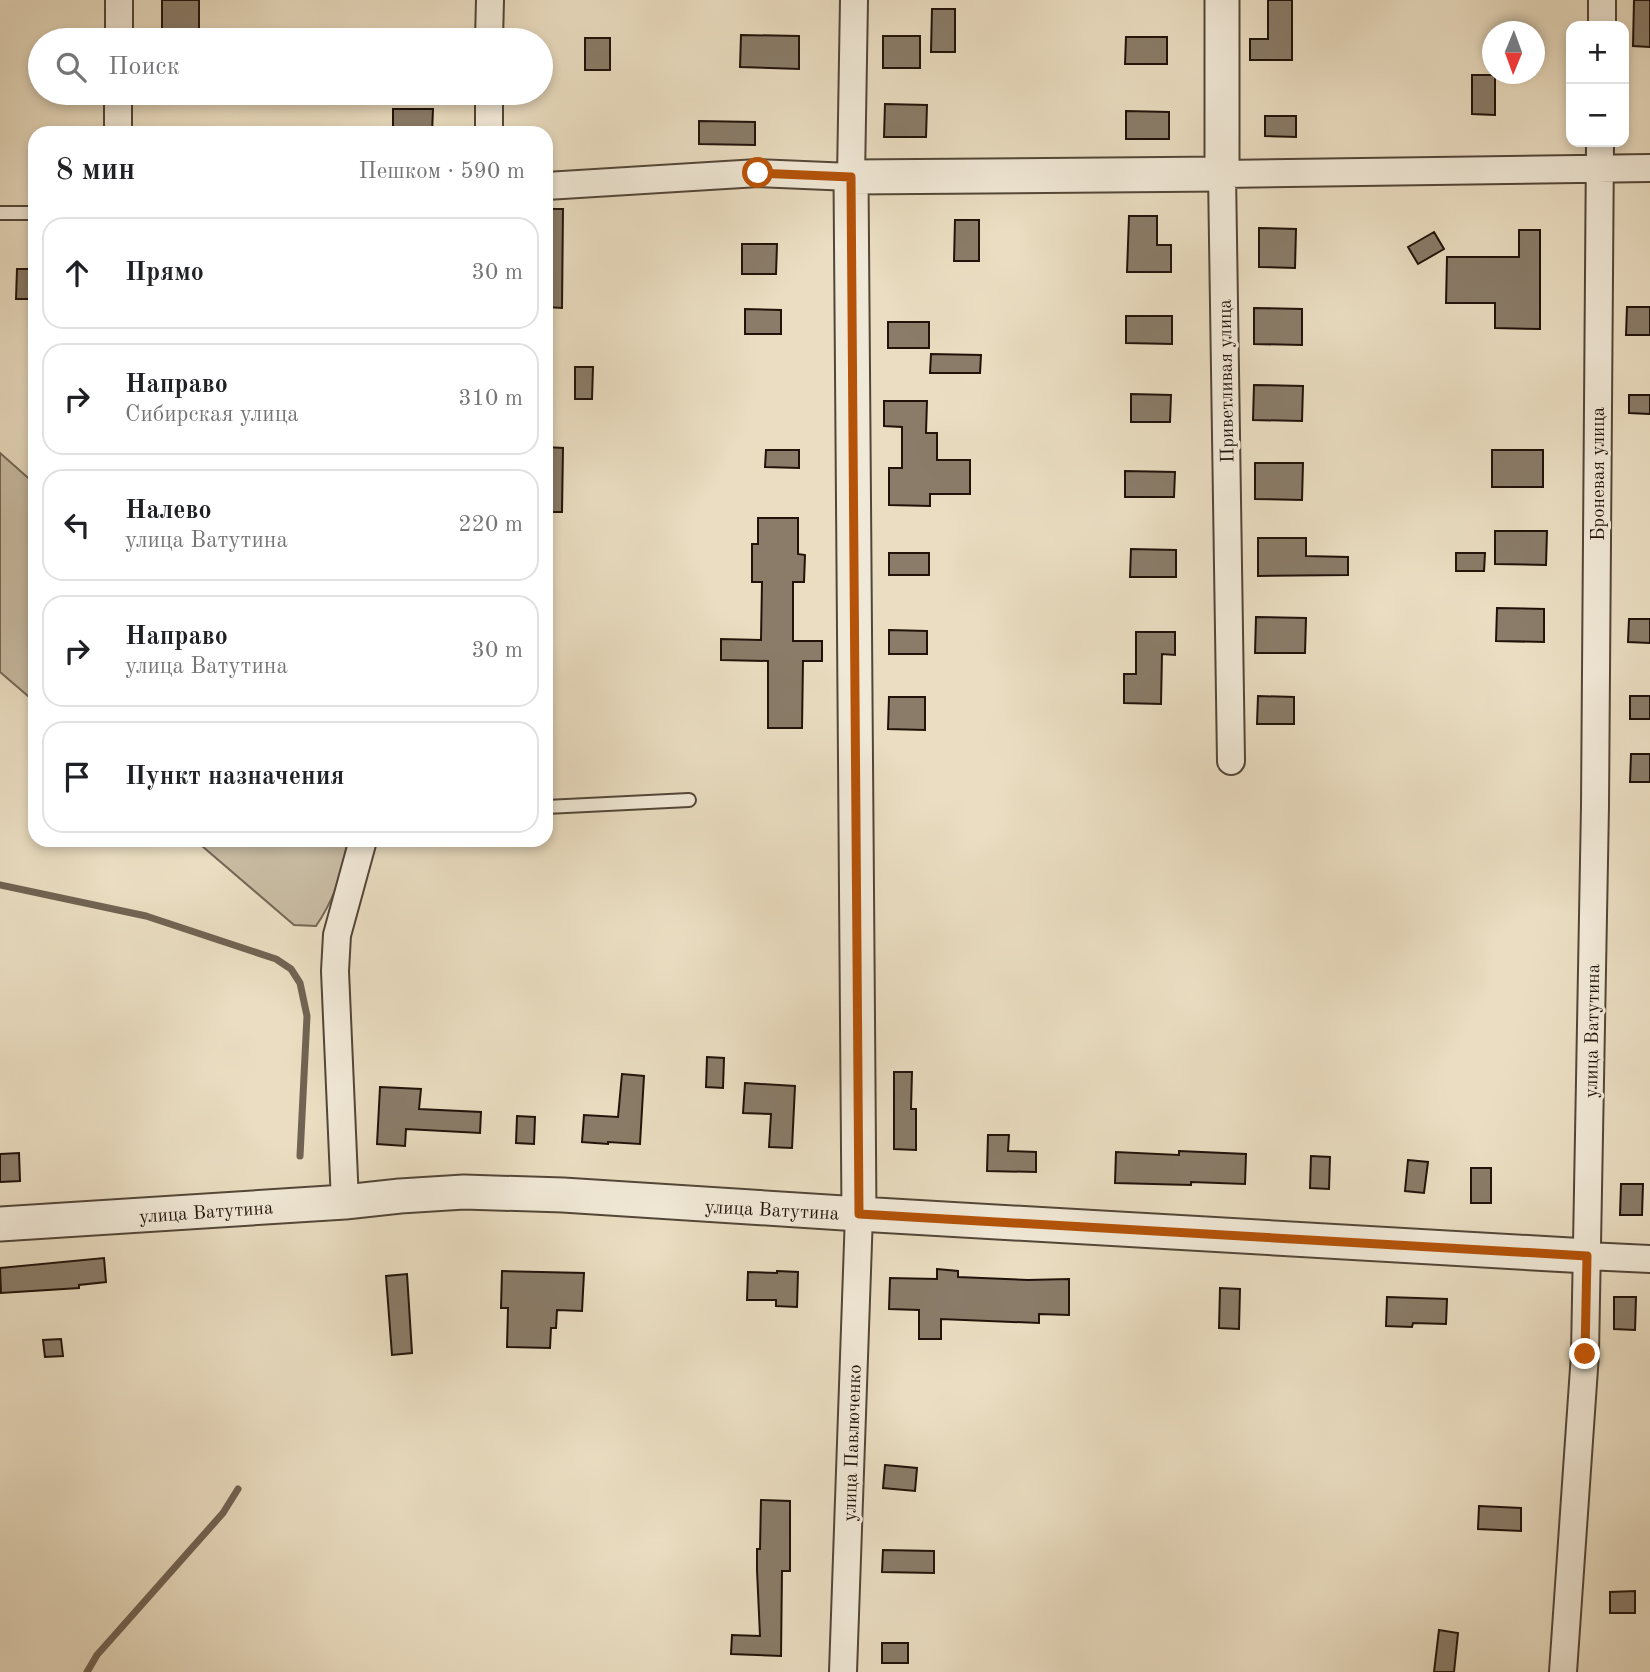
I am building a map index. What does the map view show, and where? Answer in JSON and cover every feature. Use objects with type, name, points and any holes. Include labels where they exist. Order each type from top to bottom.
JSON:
[{"type":"street","points":[[119,0],[119,28]]},
{"type":"street","points":[[489,28],[490,0]]},
{"type":"street","points":[[854,0],[851,177],[859,1214]]},
{"type":"street","name":"Приветливая улица","points":[[1222,0],[1231,761]]},
{"type":"street","points":[[1602,0],[1602,21]]},
{"type":"street","points":[[118,105],[118,126]]},
{"type":"street","points":[[489,105],[489,126]]},
{"type":"street","name":"Броневая улица","points":[[1595,806],[1600,147]]},
{"type":"street","points":[[553,187],[758,173],[851,177],[1650,168]]},
{"type":"street","name":"улица Ватутина","points":[[1563,1672],[1585,1354],[1595,806]]},
{"type":"street","points":[[345,1202],[335,971],[337,935],[361,847]]},
{"type":"street","name":"улица Ватутина","points":[[0,1224],[464,1192],[563,1195],[1650,1259]]},
{"type":"street","name":"улица Павлюченко","points":[[842,1672],[859,1214]]},
{"type":"lane","points":[[0,213],[28,213]]},
{"type":"lane","points":[[553,807],[689,800]]},
{"type":"shaded area","points":[[0,453],[28,478],[28,696],[0,672]]},
{"type":"shaded area","points":[[203,847],[351,847],[333,895],[316,926],[294,925]]},
{"type":"building","points":[[162,0],[199,0],[199,28],[162,28]]},
{"type":"building","points":[[1268,0],[1292,0],[1292,60],[1250,60],[1250,39],[1268,39]]},
{"type":"building","points":[[1634,0],[1650,0],[1650,47],[1633,46]]},
{"type":"building","points":[[932,9],[955,9],[955,52],[931,52]]},
{"type":"building","points":[[741,35],[799,36],[799,69],[740,67]]},
{"type":"building","points":[[883,36],[920,36],[920,68],[883,68]]},
{"type":"building","points":[[1126,37],[1167,37],[1167,64],[1125,64]]},
{"type":"building","points":[[585,38],[610,38],[610,70],[585,70]]},
{"type":"building","points":[[1472,75],[1482,75],[1482,84],[1495,84],[1495,115],[1472,114]]},
{"type":"building","points":[[885,104],[927,105],[926,137],[884,137]]},
{"type":"building","points":[[393,109],[433,109],[432,126],[393,126]]},
{"type":"building","points":[[1126,111],[1169,112],[1169,139],[1126,139]]},
{"type":"building","points":[[1265,116],[1296,116],[1296,137],[1265,136]]},
{"type":"building","points":[[699,121],[755,122],[755,145],[699,144]]},
{"type":"building","points":[[553,209],[563,209],[562,308],[553,307]]},
{"type":"building","points":[[1129,216],[1157,216],[1157,245],[1171,245],[1171,272],[1127,272]]},
{"type":"building","points":[[955,220],[979,220],[979,261],[954,261]]},
{"type":"building","points":[[1259,228],[1296,229],[1295,268],[1259,267]]},
{"type":"building","points":[[1519,230],[1540,230],[1540,329],[1495,328],[1495,303],[1446,303],[1447,257],[1519,257]]},
{"type":"building","points":[[1434,232],[1444,249],[1418,264],[1408,247]]},
{"type":"building","points":[[742,244],[777,244],[776,274],[742,274]]},
{"type":"building","points":[[17,269],[28,269],[28,299],[16,299]]},
{"type":"building","points":[[1627,307],[1650,307],[1650,335],[1626,335]]},
{"type":"building","points":[[1254,308],[1302,309],[1302,345],[1254,344]]},
{"type":"building","points":[[745,309],[781,310],[781,334],[745,334]]},
{"type":"building","points":[[1126,316],[1172,316],[1172,344],[1126,343]]},
{"type":"building","points":[[888,322],[929,322],[929,348],[888,348]]},
{"type":"building","points":[[931,354],[981,355],[980,373],[930,373]]},
{"type":"building","points":[[575,367],[593,367],[592,399],[575,399]]},
{"type":"building","points":[[1254,385],[1303,386],[1302,421],[1253,420]]},
{"type":"building","points":[[1131,394],[1171,395],[1170,422],[1131,422]]},
{"type":"building","points":[[1629,395],[1650,395],[1650,414],[1629,413]]},
{"type":"building","points":[[884,401],[927,401],[926,433],[937,433],[937,460],[970,460],[970,494],[930,494],[930,506],[889,505],[889,468],[902,468],[902,427],[884,426]]},
{"type":"building","points":[[553,447],[563,448],[562,512],[553,512]]},
{"type":"building","points":[[766,450],[799,450],[799,468],[765,467]]},
{"type":"building","points":[[1492,450],[1543,450],[1543,487],[1492,487]]},
{"type":"building","points":[[1255,463],[1303,463],[1302,500],[1255,499]]},
{"type":"building","points":[[1125,471],[1175,472],[1174,497],[1125,497]]},
{"type":"building","points":[[758,518],[798,518],[798,554],[805,555],[804,582],[793,582],[793,641],[822,641],[822,661],[803,661],[802,728],[768,728],[768,661],[721,660],[721,639],[761,640],[762,582],[752,582],[752,544],[758,544]]},
{"type":"building","points":[[1495,531],[1547,531],[1546,565],[1495,564]]},
{"type":"building","points":[[1258,538],[1306,538],[1306,556],[1348,557],[1348,575],[1258,576]]},
{"type":"building","points":[[1131,549],[1176,550],[1176,577],[1130,577]]},
{"type":"building","points":[[889,553],[929,553],[929,575],[889,575]]},
{"type":"building","points":[[1456,553],[1485,553],[1484,571],[1456,571]]},
{"type":"building","points":[[1497,608],[1544,609],[1544,642],[1496,641]]},
{"type":"building","points":[[1256,617],[1306,618],[1305,653],[1255,653]]},
{"type":"building","points":[[1629,619],[1650,619],[1650,643],[1628,642]]},
{"type":"building","points":[[889,630],[927,631],[927,654],[889,654]]},
{"type":"building","points":[[1136,632],[1175,632],[1175,655],[1162,654],[1161,704],[1124,703],[1124,674],[1136,674]]},
{"type":"building","points":[[1258,696],[1294,697],[1294,724],[1257,724]]},
{"type":"building","points":[[1630,696],[1650,696],[1650,719],[1630,719]]},
{"type":"building","points":[[889,697],[925,697],[925,730],[888,729]]},
{"type":"building","points":[[1631,754],[1650,754],[1650,782],[1630,782]]},
{"type":"building","points":[[707,1057],[724,1058],[723,1088],[706,1087]]},
{"type":"building","points":[[894,1072],[912,1072],[911,1109],[916,1109],[916,1150],[894,1149]]},
{"type":"building","points":[[622,1074],[644,1076],[640,1144],[582,1142],[584,1115],[618,1117]]},
{"type":"building","points":[[745,1083],[795,1086],[792,1148],[769,1147],[771,1114],[743,1113]]},
{"type":"building","points":[[380,1087],[421,1089],[419,1109],[481,1112],[480,1133],[406,1129],[405,1146],[377,1144]]},
{"type":"building","points":[[517,1116],[535,1117],[534,1144],[516,1143]]},
{"type":"building","points":[[988,1135],[1009,1135],[1008,1151],[1036,1152],[1036,1172],[987,1171]]},
{"type":"building","points":[[1179,1151],[1246,1154],[1245,1184],[1115,1183],[1116,1152],[1179,1155]]},
{"type":"building","points":[[19,1153],[20,1181],[0,1182],[0,1154]]},
{"type":"building","points":[[1311,1156],[1330,1157],[1329,1189],[1310,1188]]},
{"type":"building","points":[[1408,1160],[1428,1162],[1424,1193],[1405,1191]]},
{"type":"building","points":[[1471,1168],[1491,1168],[1491,1203],[1471,1203]]},
{"type":"building","points":[[1621,1184],[1643,1184],[1642,1215],[1620,1215]]},
{"type":"building","points":[[104,1258],[106,1282],[79,1285],[79,1288],[1,1293],[0,1268]]},
{"type":"building","points":[[937,1269],[958,1271],[958,1277],[1069,1279],[1069,1315],[1039,1314],[1039,1323],[941,1319],[941,1339],[919,1339],[919,1310],[889,1309],[890,1278],[937,1279]]},
{"type":"building","points":[[502,1271],[584,1273],[582,1311],[557,1310],[556,1328],[551,1328],[550,1348],[507,1347],[508,1308],[501,1308]]},
{"type":"building","points":[[748,1272],[798,1272],[797,1307],[776,1306],[776,1300],[747,1300]]},
{"type":"building","points":[[407,1274],[412,1353],[392,1355],[386,1276]]},
{"type":"building","points":[[1220,1288],[1240,1289],[1239,1329],[1219,1328]]},
{"type":"building","points":[[1387,1297],[1447,1299],[1446,1324],[1386,1326]]},
{"type":"building","points":[[1614,1297],[1636,1297],[1635,1330],[1614,1329]]},
{"type":"building","points":[[61,1339],[63,1356],[45,1357],[43,1340]]},
{"type":"building","points":[[885,1465],[917,1468],[915,1491],[883,1488]]},
{"type":"building","points":[[761,1500],[790,1501],[790,1571],[782,1571],[781,1656],[731,1654],[732,1635],[760,1636],[757,1549],[760,1549]]},
{"type":"building","points":[[1479,1506],[1521,1508],[1521,1531],[1478,1529]]},
{"type":"building","points":[[883,1550],[934,1551],[934,1573],[882,1572]]},
{"type":"building","points":[[1635,1591],[1635,1613],[1610,1613],[1610,1592]]},
{"type":"building","points":[[1439,1630],[1458,1633],[1454,1672],[1434,1672]]},
{"type":"building","points":[[882,1643],[908,1643],[908,1663],[882,1663]]},
{"type":"waterway","points":[[0,885],[146,916],[276,959],[291,969],[300,983],[307,1016],[300,1156]]},
{"type":"waterway","points":[[87,1672],[97,1655],[223,1513],[238,1489]]},
{"type":"route","points":[[758,173],[851,177],[859,1214],[1587,1256],[1585,1354]]}]
